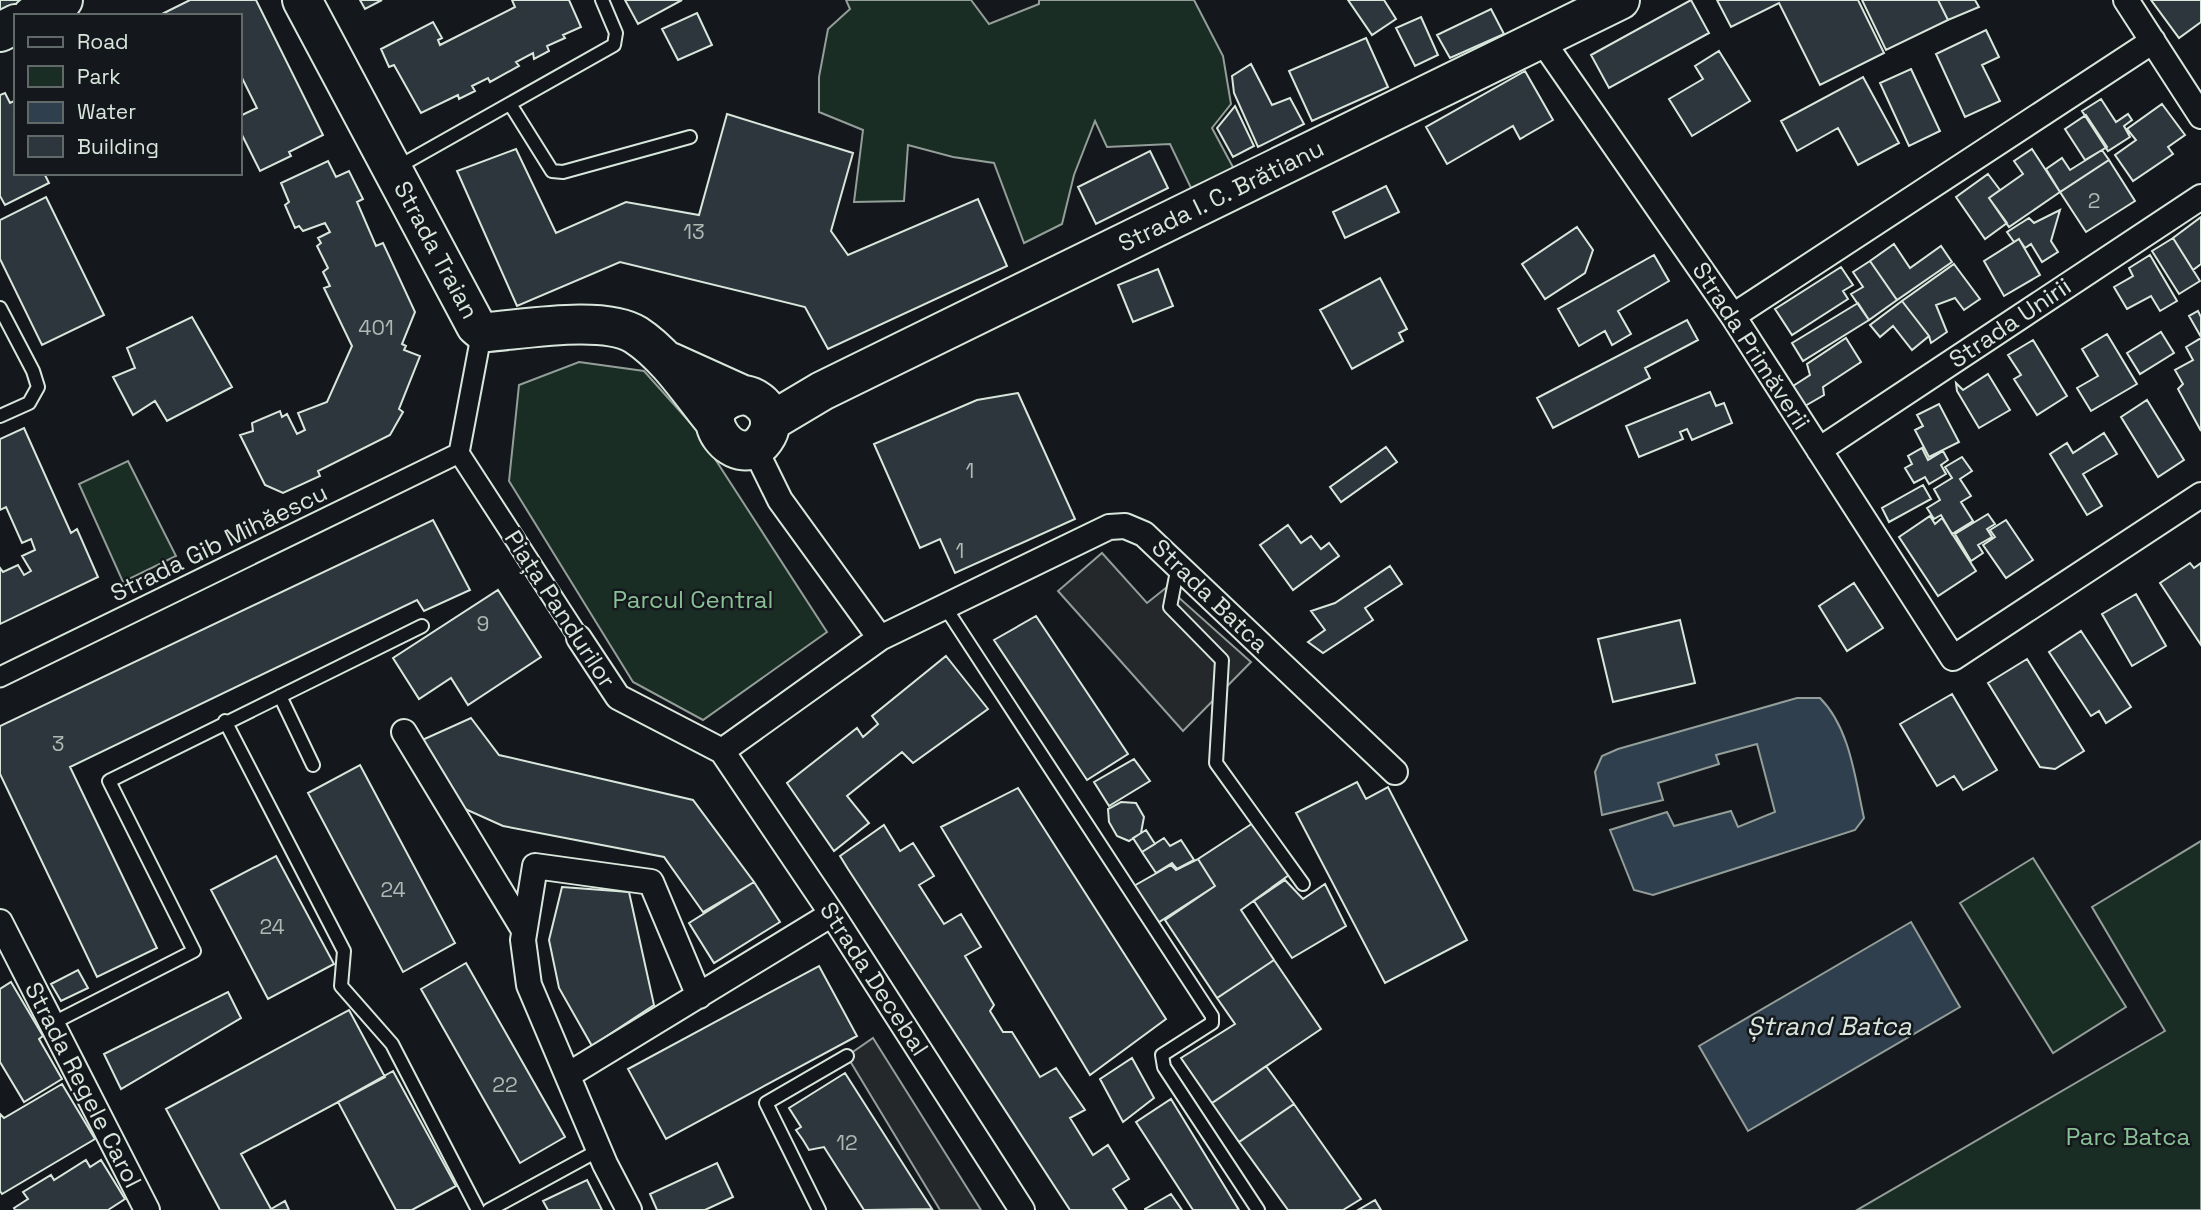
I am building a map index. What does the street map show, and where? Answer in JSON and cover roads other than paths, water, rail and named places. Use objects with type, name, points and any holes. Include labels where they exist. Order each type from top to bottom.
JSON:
[{"type":"main road","points":[[36,14],[63,0]]},
{"type":"main road","name":"Strada Traian","points":[[302,0],[476,326],[482,331],[590,324],[613,327],[636,335],[662,358],[715,422],[720,437],[731,447],[747,449],[755,415]]},
{"type":"main road","name":"Strada I. C. Brătianu","points":[[755,415],[822,391],[1620,0]]},
{"type":"main road","points":[[662,358],[755,415]]},
{"type":"street","points":[[2126,0],[2198,106]]},
{"type":"street","name":"Strada Primăverii","points":[[1541,39],[1733,316],[1953,658],[2201,495]]},
{"type":"street","points":[[1733,316],[2153,41]]},
{"type":"street","name":"Strada Unirii","points":[[1819,450],[2201,197]]},
{"type":"street","points":[[459,453],[482,331]]},
{"type":"street","points":[[722,751],[880,638],[780,500],[755,415]]},
{"type":"street","name":"Piața Pandurilor","points":[[459,453],[618,698],[722,751]]},
{"type":"street","name":"Strada Gib Mihăescu","points":[[0,677],[459,453]]},
{"type":"street","name":"Strada Batca","points":[[880,638],[1109,527],[1125,526],[1144,534],[1395,772]]},
{"type":"street","points":[[404,732],[524,930]]},
{"type":"street","name":"Strada Decebal","points":[[722,751],[832,914],[1022,1210]]},
{"type":"street","points":[[629,1210],[599,1150],[529,985],[523,940],[535,866],[651,882],[699,996]]},
{"type":"street","points":[[568,1075],[832,914]]},
{"type":"street","name":"Strada Regele Carol","points":[[0,922],[147,1210]]},
{"type":"lane","points":[[393,170],[614,45],[616,33],[602,0]]},
{"type":"lane","points":[[510,104],[552,171],[563,172],[690,137]]},
{"type":"lane","points":[[0,308],[33,371],[38,387],[29,403],[0,416]]},
{"type":"lane","points":[[1178,566],[1170,607],[1222,660],[1216,763],[1303,884]]},
{"type":"lane","points":[[945,607],[1212,1016],[1212,1023],[1162,1055],[1164,1067],[1258,1210]]},
{"type":"lane","points":[[52,1023],[194,951],[108,781],[422,626]]},
{"type":"lane","points":[[280,696],[313,765]]},
{"type":"lane","points":[[225,722],[344,951],[341,986],[392,1044],[478,1210]]},
{"type":"lane","points":[[819,1210],[766,1103],[846,1056]]},
{"type":"lane","points":[[489,1210],[599,1150]]},
{"type":"water","points":[[1797,698],[1820,698],[1830,710],[1845,739],[1864,818],[1855,830],[1653,895],[1634,890],[1610,830],[1667,812],[1674,826],[1731,811],[1738,827],[1775,812],[1757,744],[1716,755],[1719,764],[1658,783],[1663,800],[1602,815],[1595,772],[1602,756],[1618,749]]},
{"type":"water","name":"Ștrand Batca","points":[[1911,922],[1960,1007],[1748,1131],[1699,1046]]},
{"type":"park label","name":"Parcul Central","points":[[693,600]]},
{"type":"park label","name":"Parc Batca","points":[[2128,1137]]}]
